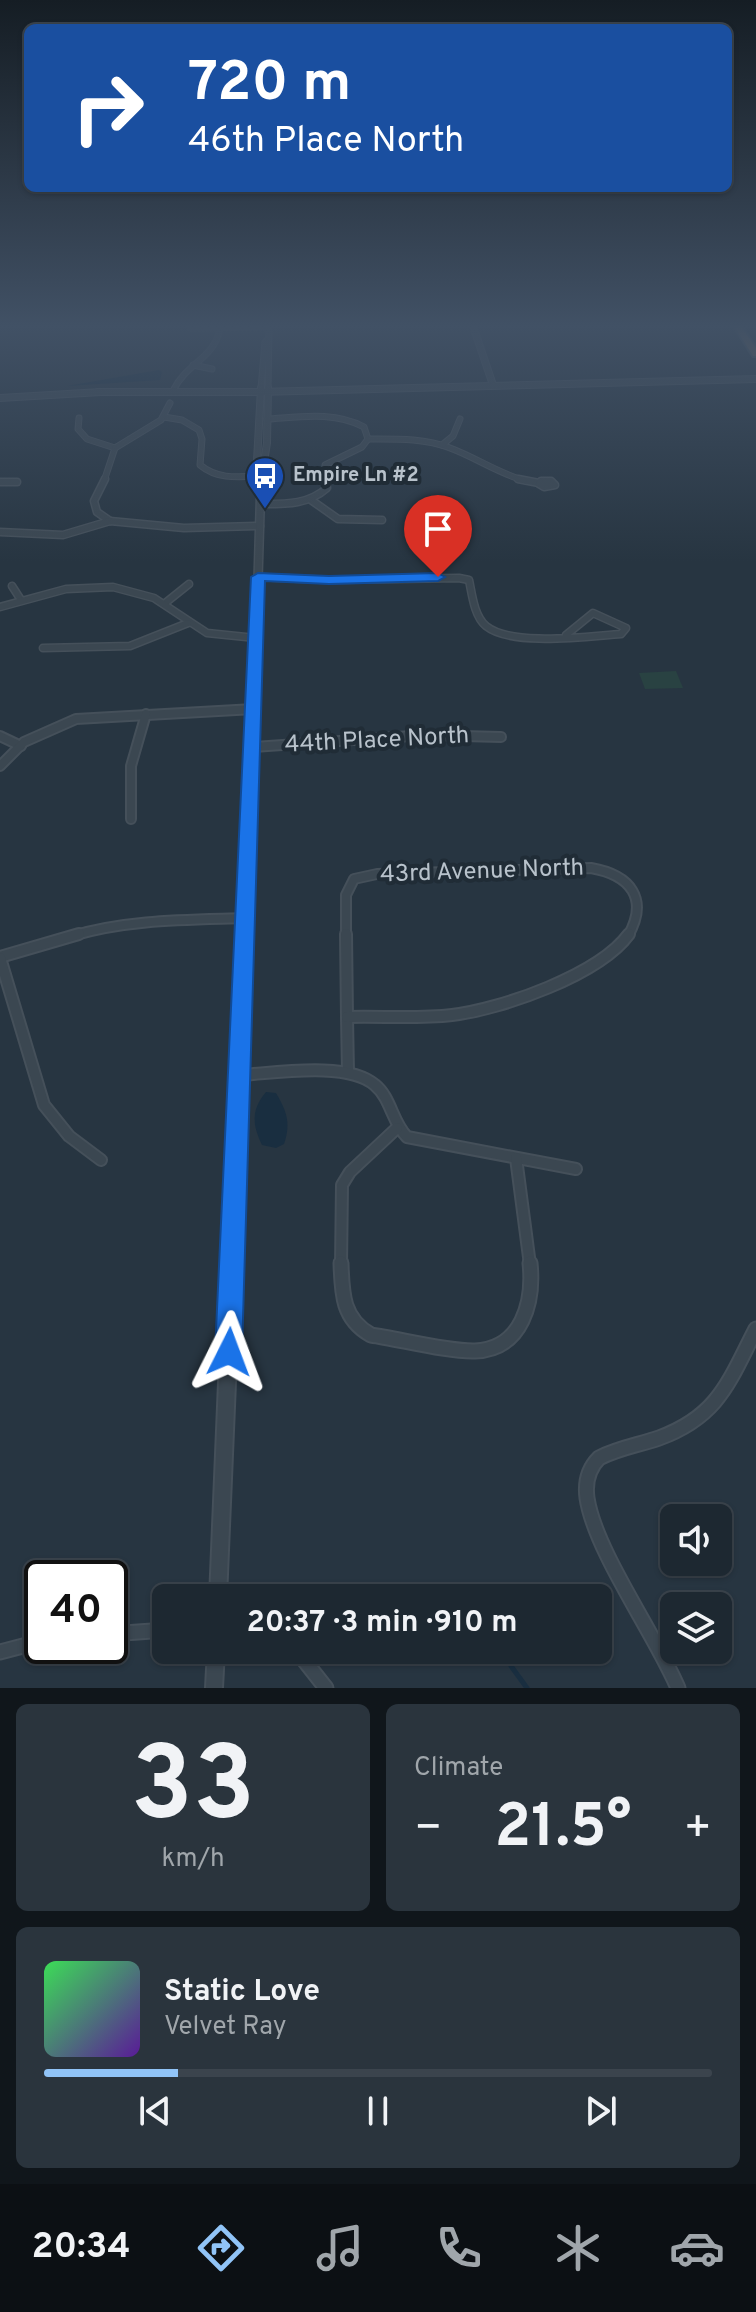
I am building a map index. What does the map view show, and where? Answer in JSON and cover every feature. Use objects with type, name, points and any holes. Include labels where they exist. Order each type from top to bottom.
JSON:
[{"type":"street","points":[[169,405],[164,417],[115,448],[107,476],[94,501],[97,512],[110,521],[136,526],[260,526]]},
{"type":"street","points":[[261,476],[257,461],[263,405]]},
{"type":"street","points":[[219,1584],[266,405]]},
{"type":"street","points":[[164,417],[182,420],[199,430],[202,439],[200,465],[208,472],[224,476],[261,476]]},
{"type":"street","points":[[79,418],[78,429],[87,439],[115,448]]},
{"type":"street","points":[[267,419],[345,419],[364,427],[368,439]]},
{"type":"street","points":[[442,445],[453,436],[460,419]]},
{"type":"street","points":[[261,504],[311,500],[327,488],[323,473],[325,465],[356,451],[368,439],[407,439],[442,445],[493,472],[539,483]]},
{"type":"street","points":[[200,476],[208,472]]},
{"type":"street","points":[[0,482],[17,482]]},
{"type":"street","points":[[311,500],[338,519],[382,520]]},
{"type":"street","points":[[0,532],[63,535],[110,521]]},
{"type":"street","points":[[258,577],[329,580],[449,577],[469,580],[477,611],[491,630],[524,636],[621,634],[626,628],[593,613],[566,635]]},
{"type":"street","points":[[164,604],[189,584]]},
{"type":"street","points":[[12,586],[21,600]]},
{"type":"street","points":[[0,607],[66,589],[98,586],[128,589],[164,604],[188,623],[218,636],[256,638]]},
{"type":"street","points":[[43,648],[130,646],[188,623]]},
{"type":"street","points":[[0,766],[21,746],[50,728],[76,719],[254,709]]},
{"type":"street","points":[[131,819],[131,766],[146,714]]},
{"type":"street","name":"44th Place North","points":[[253,747],[425,735],[501,737]]},
{"type":"street","points":[[0,736],[21,746]]},
{"type":"street","name":"43rd Avenue North","points":[[347,1017],[461,1014],[583,973],[639,922],[641,910],[637,897],[620,877],[591,868],[377,874],[354,879],[346,895],[347,1017],[348,1073]]},
{"type":"street","points":[[101,1160],[69,1136],[44,1105],[0,957],[107,927],[170,920],[247,918]]},
{"type":"street","points":[[241,1075],[359,1074],[378,1087],[397,1128],[407,1137],[576,1169]]},
{"type":"street","points":[[397,1128],[350,1172],[342,1185],[344,1300],[352,1321],[371,1335],[476,1351],[493,1348],[519,1329],[528,1313],[532,1275],[516,1158]]},
{"type":"street","points":[[678,1688],[610,1559],[585,1493],[596,1461],[669,1435],[691,1425],[711,1409],[727,1391],[756,1329]]},
{"type":"street","points":[[128,1633],[152,1631]]},
{"type":"street","points":[[0,1652],[24,1646]]},
{"type":"street","points":[[214,1688],[215,1664]]},
{"type":"street","points":[[307,1664],[326,1688]]},
{"type":"green space","points":[[676,671],[683,688],[645,689],[639,673]]},
{"type":"water","points":[[266,1092],[276,1093],[287,1118],[284,1144],[276,1148],[262,1145],[256,1130],[256,1111]]},
{"type":"waterway","points":[[511,1666],[527,1688]]},
{"type":"place","name":"Empire Ln #2","points":[[265,510]]},
{"type":"route","points":[[229,1352],[258,577],[329,580],[438,577]]}]
